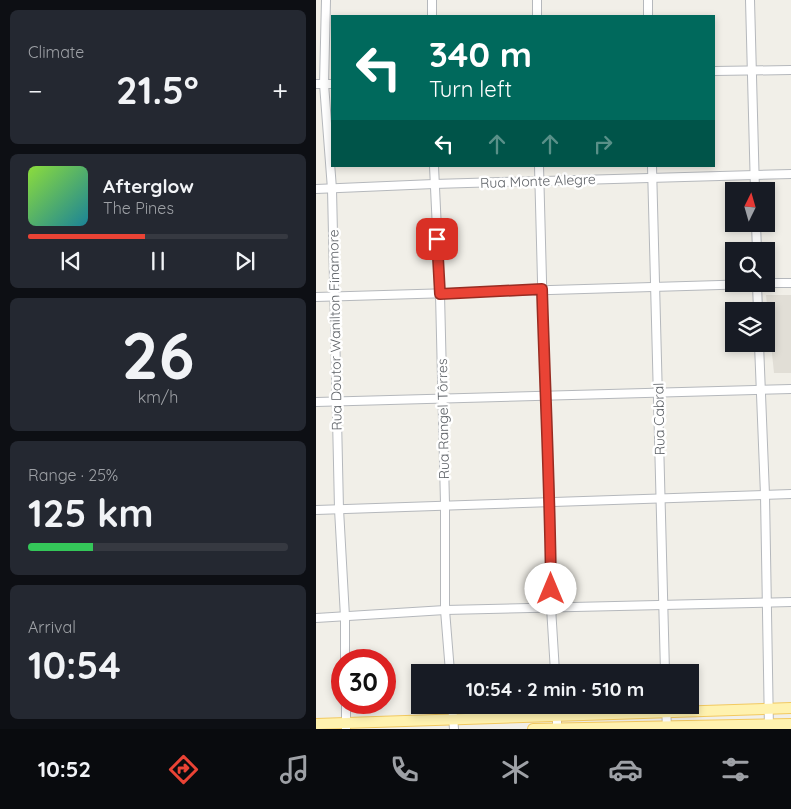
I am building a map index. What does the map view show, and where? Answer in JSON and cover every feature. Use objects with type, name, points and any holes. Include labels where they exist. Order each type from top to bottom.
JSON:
[{"type":"main road","points":[[699,709],[791,708]]},
{"type":"main road","points":[[316,724],[346,726],[454,724],[528,714]]},
{"type":"main road","points":[[533,729],[769,727],[791,724]]},
{"type":"street","name":"Rua Doutor Wanilton Finamore","points":[[326,0],[324,84],[332,189],[336,402],[345,649]]},
{"type":"street","points":[[432,0],[432,15]]},
{"type":"street","points":[[536,15],[537,0]]},
{"type":"street","points":[[648,0],[648,15]]},
{"type":"street","points":[[750,0],[755,182]]},
{"type":"street","points":[[715,71],[791,70]]},
{"type":"street","name":"Rua Rangel Tôrres","points":[[434,167],[440,294],[445,504],[445,610],[449,664]]},
{"type":"street","points":[[539,167],[545,395],[550,501],[551,607],[555,664]]},
{"type":"street","name":"Rua Cabral","points":[[652,167],[665,664]]},
{"type":"street","name":"Rua Monte Alegre","points":[[316,189],[791,174]]},
{"type":"street","points":[[775,283],[791,283]]},
{"type":"street","points":[[316,297],[725,285]]},
{"type":"street","points":[[759,352],[765,495],[769,727]]},
{"type":"street","points":[[316,402],[791,389]]},
{"type":"street","points":[[316,510],[445,504],[791,494]]},
{"type":"street","points":[[316,618],[445,610],[791,602]]},
{"type":"street","points":[[557,714],[557,728]]},
{"type":"street","points":[[666,714],[667,728]]},
{"type":"shaded area","points":[[766,295],[791,295],[791,373],[774,373],[772,352],[775,352],[775,302],[767,302]]},
{"type":"route","points":[[437,239],[440,294],[542,289],[550,501],[551,589]]}]
